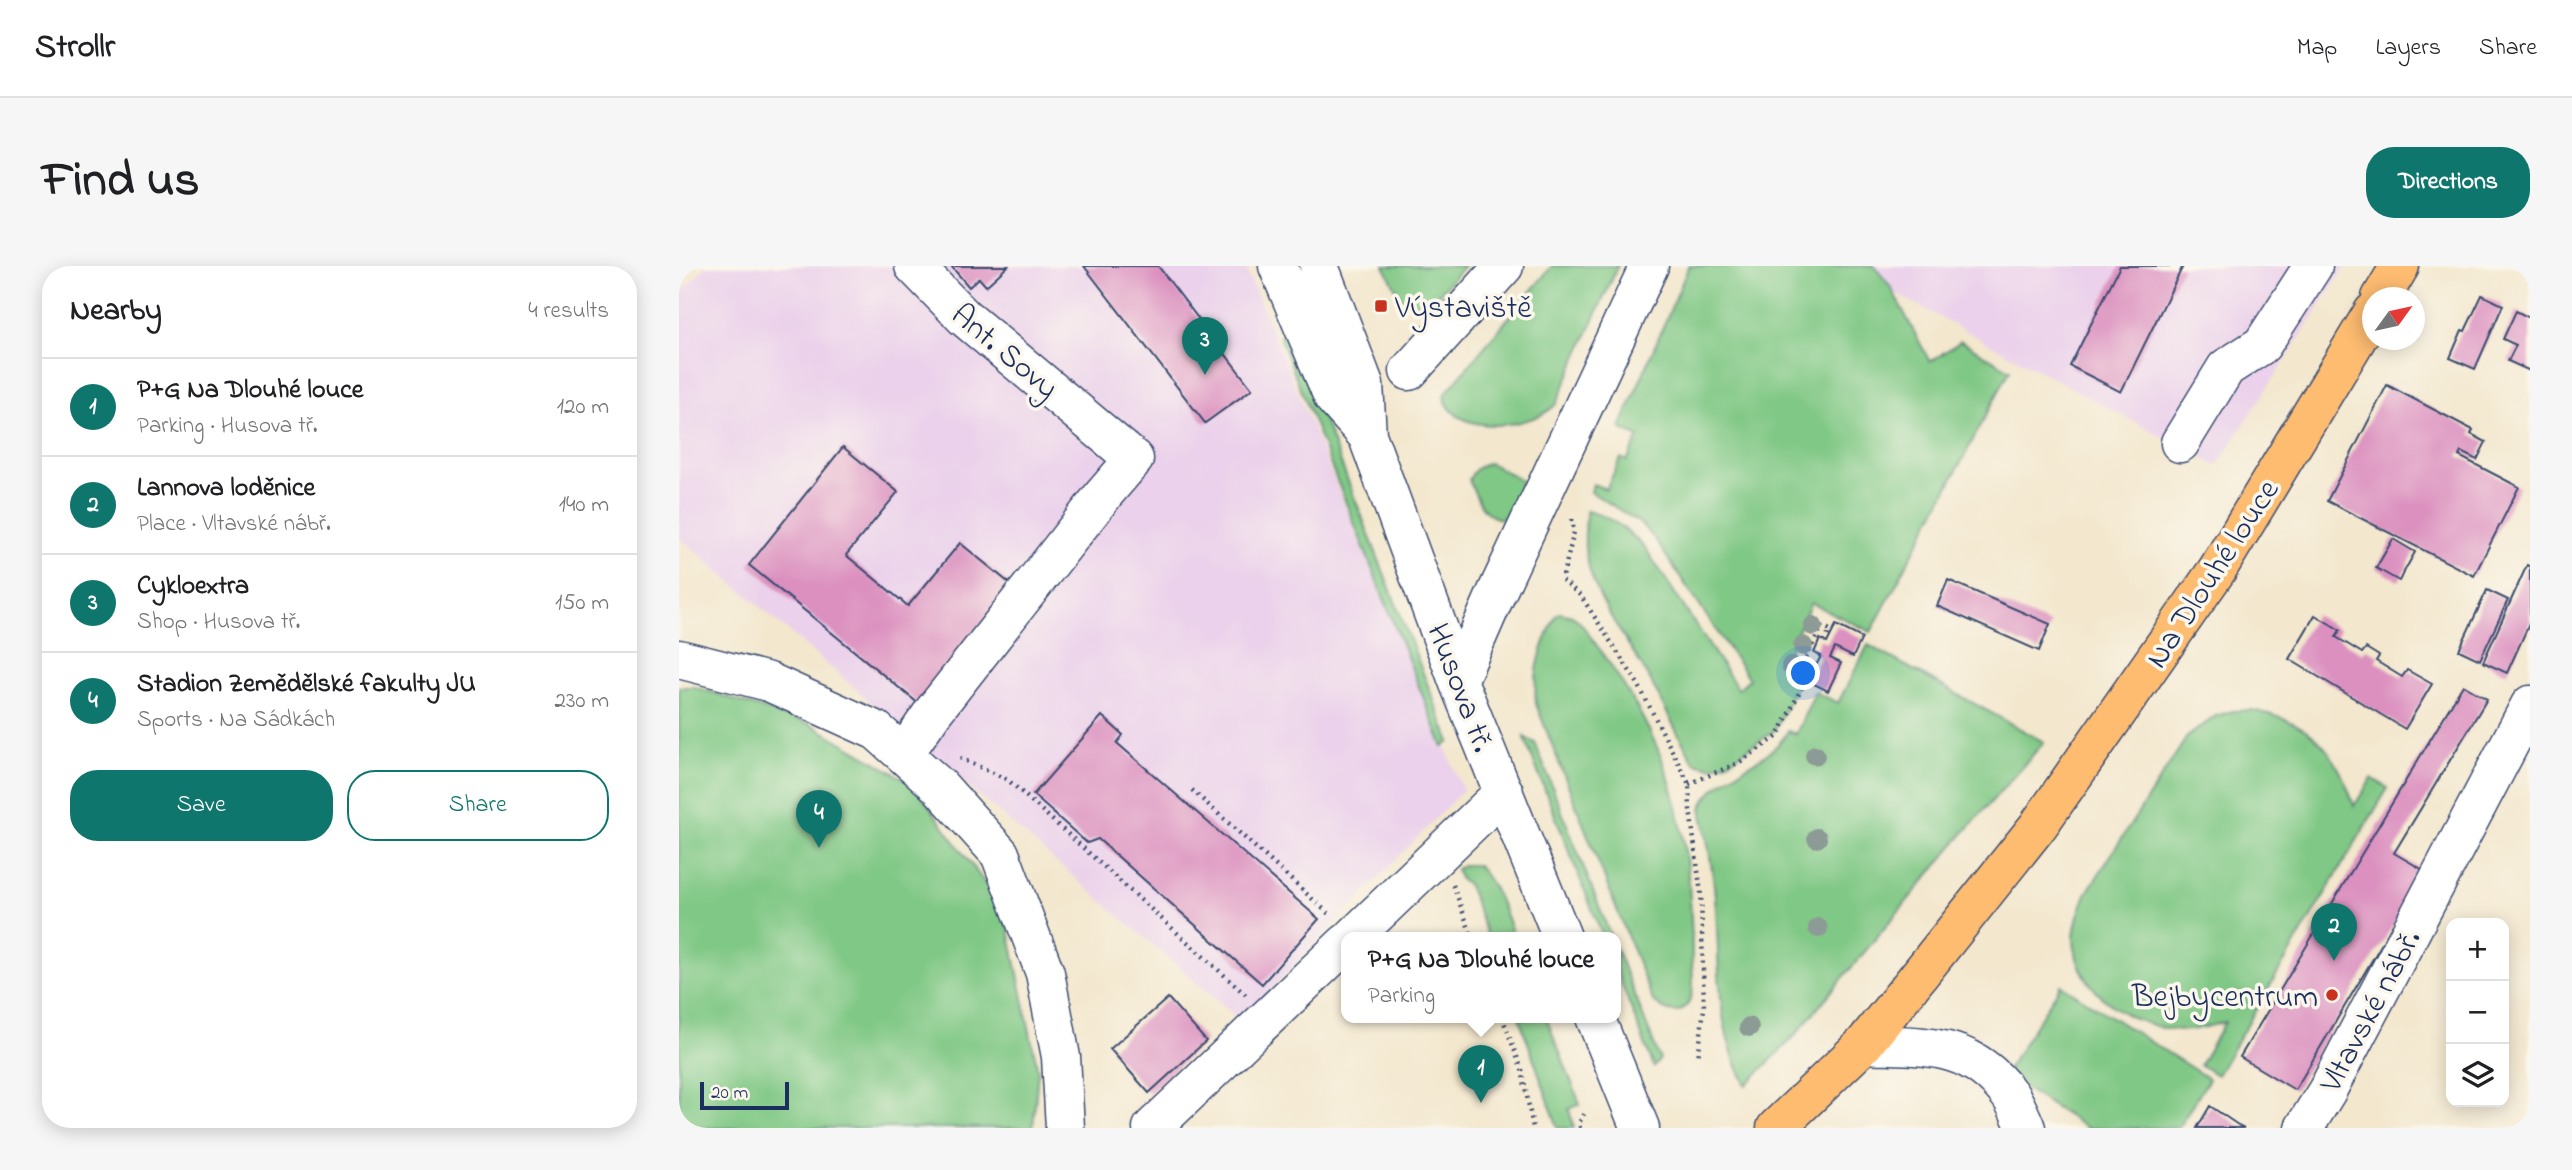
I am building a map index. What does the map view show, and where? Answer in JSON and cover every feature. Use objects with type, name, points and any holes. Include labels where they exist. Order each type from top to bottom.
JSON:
[{"type":"main road","name":"Na Dlouhé louce","points":[[1776,1128],[1864,1044],[2038,826],[2217,570],[2362,329]]},
{"type":"street","name":"Ant. Sovy","points":[[904,754],[950,691],[1134,459],[964,317],[914,266]]},
{"type":"street","name":"Husova tř.","points":[[1278,266],[1333,397],[1367,435]]},
{"type":"street","name":"Husova tř.","points":[[1319,266],[1364,384],[1367,435],[1458,681],[1560,932]]},
{"type":"street","points":[[1409,371],[1504,266]]},
{"type":"street","points":[[1458,681],[1649,266]]},
{"type":"street","points":[[2180,443],[2226,368],[2262,345],[2313,266]]},
{"type":"street","points":[[679,659],[769,682],[877,731],[940,787],[1000,854],[1045,973],[1061,1057],[1065,1128]]},
{"type":"street","name":"Vltavské nábř.","points":[[2304,1128],[2327,1091],[2530,705]]},
{"type":"street","points":[[1358,932],[1504,792]]},
{"type":"street","points":[[1152,1128],[1341,948]]},
{"type":"street","points":[[1597,1023],[1640,1128]]},
{"type":"street","points":[[1864,1044],[1944,1048],[1981,1064],[2010,1095],[2026,1128]]},
{"type":"path","points":[[1573,519],[1574,532],[1562,580],[1581,596],[1638,684],[1689,784],[1702,919],[1704,1008],[1698,1059]]},
{"type":"path","points":[[1812,667],[1804,662],[1822,626],[1830,630],[1827,637]]},
{"type":"path","points":[[1689,784],[1740,762],[1778,736],[1816,657]]},
{"type":"path","points":[[1192,790],[1323,908]]},
{"type":"path","points":[[1450,878],[1470,932]]},
{"type":"path","points":[[1504,1023],[1522,1070],[1533,1128]]},
{"type":"path","points":[[1580,1128],[1579,1123],[1584,1114]]},
{"type":"shaded area","points":[[706,266],[1245,266],[1463,790],[1241,1021],[679,537],[679,295]]},
{"type":"shaded area","points":[[1867,266],[2346,266],[2217,466],[1891,291]]},
{"type":"green space","points":[[1384,266],[1464,266],[1438,295],[1417,306],[1402,300]]},
{"type":"green space","points":[[1552,266],[1618,266],[1556,404],[1531,419],[1514,423],[1478,424],[1462,418],[1451,409],[1444,395]]},
{"type":"green space","points":[[1689,266],[1775,266],[1781,269],[1784,266],[1874,266],[1890,286],[1930,362],[1961,341],[2010,370],[1871,632],[1811,603],[1781,668],[1802,679],[1774,731],[1728,762],[1711,767],[1695,763],[1646,673],[1609,614],[1588,565],[1585,543],[1586,511],[1603,516],[1625,530],[1645,548],[1738,689],[1749,679],[1654,538],[1640,523],[1591,492],[1593,484],[1606,489],[1621,458],[1627,461],[1639,437],[1620,428]]},
{"type":"green space","points":[[1289,330],[1450,742],[1443,747],[1280,337]]},
{"type":"green space","points":[[1490,463],[1522,481],[1510,511],[1503,519],[1485,511],[1469,480],[1477,468]]},
{"type":"green space","points":[[1560,613],[1579,621],[1606,658],[1643,718],[1670,782],[1685,848],[1691,916],[1693,990],[1687,1005],[1678,1011],[1663,1009],[1653,1001],[1536,704],[1536,679],[1540,658],[1556,615]]},
{"type":"green space","points":[[1868,645],[2044,742],[1962,835],[1792,1039],[1746,1085],[1735,1063],[1723,1017],[1714,886],[1701,808],[1719,785],[1769,752],[1780,743],[1788,731],[1796,734],[1815,692],[1838,703]]},
{"type":"green space","points":[[679,687],[695,687],[810,724],[913,784],[1005,911],[1038,1071],[1033,1128],[679,1128]]},
{"type":"green space","points":[[2251,710],[2290,722],[2319,741],[2339,768],[2354,806],[2372,778],[2388,788],[2217,1075],[2200,1065],[2225,1022],[2183,1030],[2146,1023],[2128,1015],[2097,992],[2086,977],[2078,960],[2074,935],[2086,894],[2187,737],[2216,716]]},
{"type":"green space","points":[[1524,737],[1535,743],[1609,932],[1601,932]]},
{"type":"green space","points":[[1465,865],[1477,865],[1499,899],[1512,932],[1486,932],[1468,885],[1461,880],[1456,869]]},
{"type":"green space","points":[[1621,961],[1660,1059],[1654,1067],[1621,983]]},
{"type":"green space","points":[[2061,985],[2209,1079],[2178,1128],[2087,1128],[2004,1075]]},
{"type":"green space","points":[[1521,1023],[1548,1023],[1580,1104],[1569,1109],[1574,1128],[1558,1128]]},
{"type":"building","points":[[951,266],[1008,266],[986,286],[979,278],[969,287]]},
{"type":"building","points":[[1084,266],[1158,266],[1252,389],[1205,423]]},
{"type":"building","points":[[2120,266],[2183,266],[2121,392],[2070,366]]},
{"type":"building","points":[[2482,295],[2503,305],[2475,369],[2450,358]]},
{"type":"building","points":[[2516,311],[2530,318],[2530,371],[2508,361],[2516,345],[2503,339]]},
{"type":"building","points":[[2387,385],[2473,430],[2471,434],[2486,442],[2477,460],[2461,452],[2459,456],[2519,487],[2474,576],[2327,501]]},
{"type":"building","points":[[843,447],[898,492],[846,555],[908,606],[960,543],[1014,587],[919,704],[749,565]]},
{"type":"building","points":[[2393,539],[2415,552],[2399,581],[2376,568]]},
{"type":"building","points":[[2527,565],[2530,567],[2530,622],[2507,673],[2483,662]]},
{"type":"building","points":[[1948,580],[2050,624],[2039,651],[1937,606]]},
{"type":"building","points":[[2487,590],[2508,600],[2480,660],[2459,650]]},
{"type":"building","points":[[2315,615],[2340,630],[2336,637],[2362,653],[2366,648],[2379,656],[2376,661],[2402,677],[2407,670],[2432,684],[2405,729],[2289,659]]},
{"type":"building","points":[[1836,625],[1862,638],[1853,657],[1835,648],[1830,658],[1841,663],[1828,691],[1808,681],[1821,656],[1814,653],[1820,639],[1827,643]]},
{"type":"building","points":[[2463,685],[2487,699],[2394,853],[2425,871],[2295,1090],[2240,1057]]},
{"type":"building","points":[[1102,716],[1123,735],[1117,743],[1319,919],[1262,984],[1098,839],[1087,843],[1033,795]]},
{"type":"building","points":[[1168,998],[1206,1041],[1149,1093],[1110,1049]]},
{"type":"building","points":[[2210,1106],[2238,1125],[2244,1128],[2197,1128]]},
{"type":"place","name":"Výstaviště","points":[[1381,306]]},
{"type":"place","name":"Cykloextra","points":[[1205,375]]},
{"type":"place","name":"Stadion Zemědělské fakulty JU","points":[[819,848]]},
{"type":"place","name":"Lannova loděnice","points":[[2334,961]]},
{"type":"place","name":"Bejbycentrum","points":[[2332,995]]},
{"type":"place","name":"P+G Na Dlouhé louce","points":[[1481,1103]]}]
